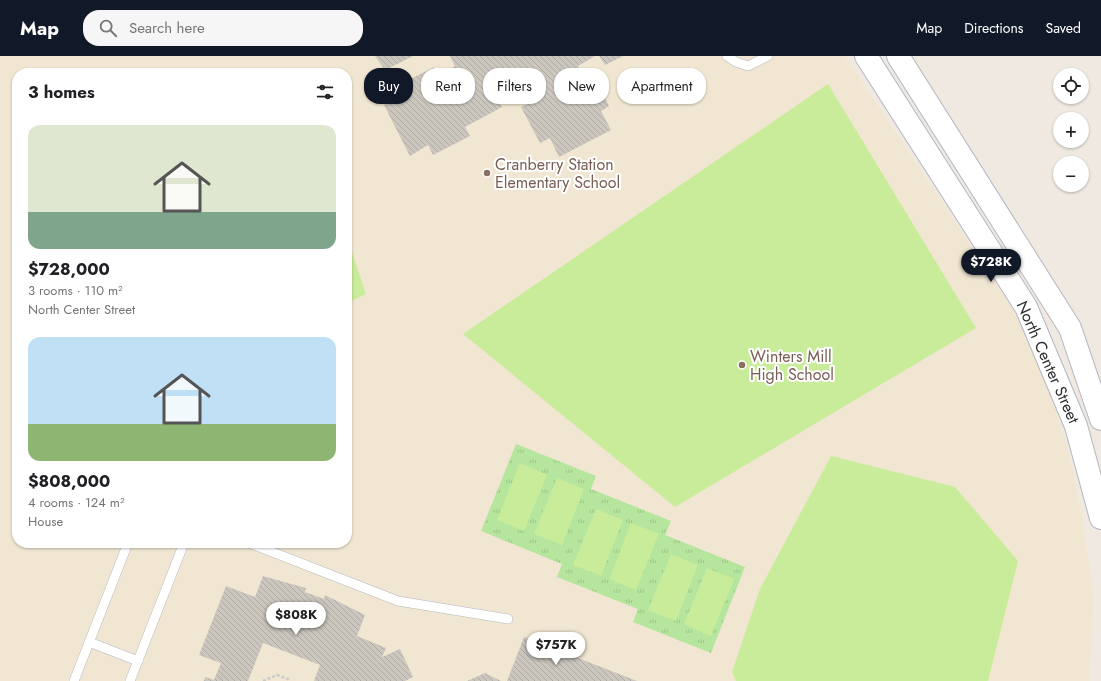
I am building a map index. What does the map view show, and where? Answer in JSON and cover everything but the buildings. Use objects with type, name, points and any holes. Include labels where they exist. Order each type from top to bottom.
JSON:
[{"type":"street","name":"North Center Street","points":[[866,56],[1026,307],[1076,426],[1101,518]]},
{"type":"street","name":"North Center Street","points":[[898,56],[1070,328],[1101,419]]},
{"type":"lane","points":[[727,56],[736,62],[748,66],[768,56]]},
{"type":"lane","points":[[74,681],[126,548]]},
{"type":"lane","points":[[130,681],[182,548]]},
{"type":"lane","points":[[262,548],[398,601],[508,619]]},
{"type":"lane","points":[[89,642],[138,661]]},
{"type":"path","points":[[264,681],[277,675],[288,679],[289,681]]},
{"type":"shaded area","name":"Winters Mill High School","points":[[0,56],[845,56],[1013,310],[1051,395],[1067,446],[1081,509],[1094,597],[1089,681],[0,681]]},
{"type":"green space","points":[[828,84],[976,328],[675,507],[463,334]]},
{"type":"green space","points":[[352,253],[366,294],[352,301]]},
{"type":"green space","points":[[516,444],[596,476],[591,489],[671,521],[665,535],[745,567],[711,653],[633,622],[638,609],[557,577],[562,564],[481,531]]},
{"type":"green space","points":[[831,456],[955,487],[1018,561],[988,681],[736,681],[732,672],[760,589]]},
{"type":"green space","points":[[520,463],[547,475],[524,531],[497,520]]},
{"type":"green space","points":[[557,478],[584,489],[562,545],[534,534]]},
{"type":"green space","points":[[596,509],[623,520],[601,576],[573,565]]},
{"type":"green space","points":[[631,523],[659,534],[636,590],[609,579]]},
{"type":"green space","points":[[671,554],[698,565],[676,621],[648,610]]},
{"type":"green space","points":[[707,568],[734,579],[711,636],[684,624]]},
{"type":"place","name":"Cranberry Station Elementary School","points":[[487,173]]},
{"type":"place","name":"Winters Mill High School","points":[[742,365]]}]
